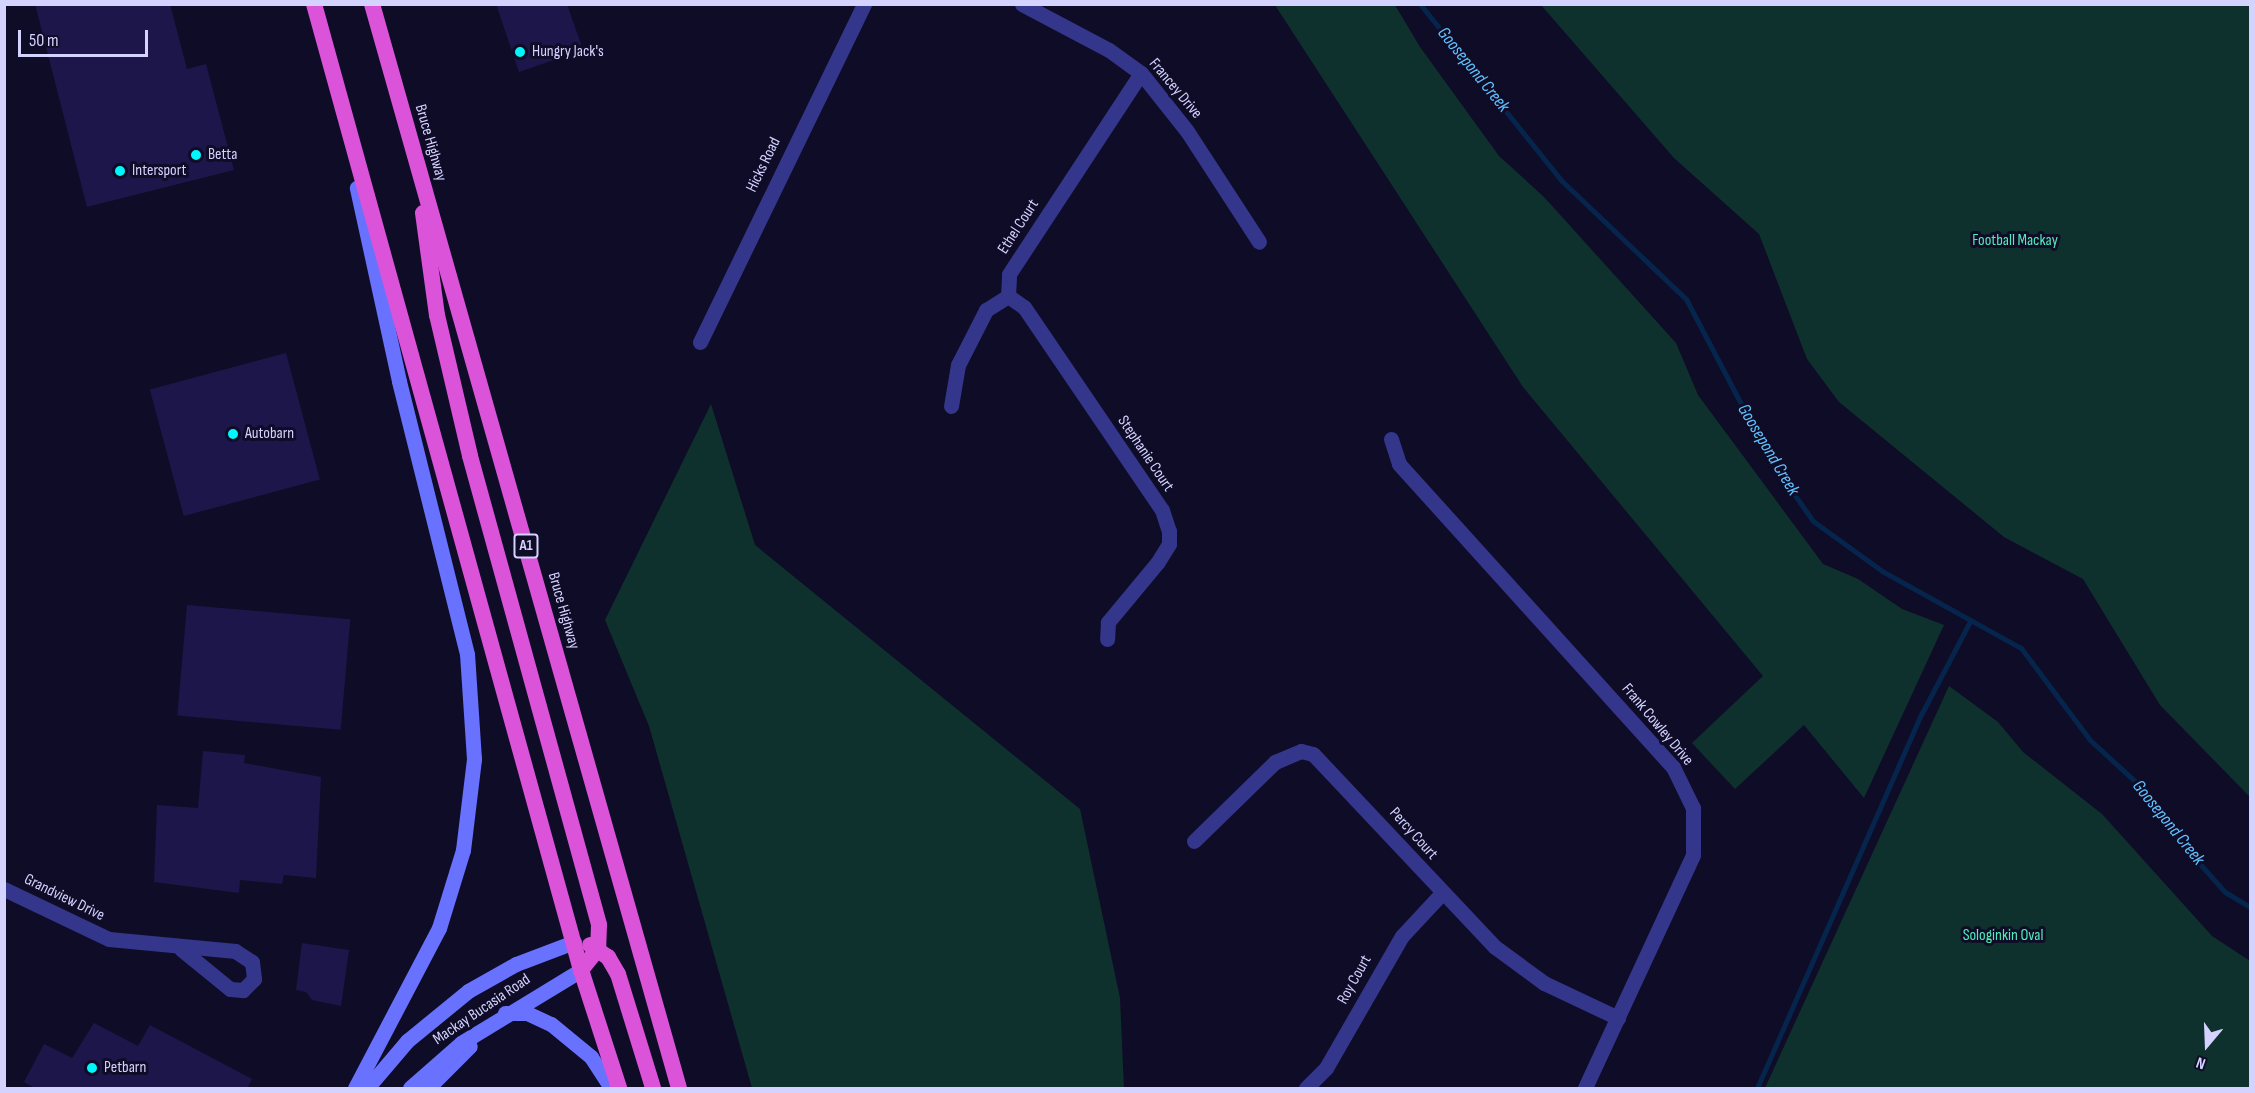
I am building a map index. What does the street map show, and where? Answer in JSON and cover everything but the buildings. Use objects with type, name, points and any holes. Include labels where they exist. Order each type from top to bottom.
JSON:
[{"type":"highway","points":[[314,4],[581,970],[619,1089]]},
{"type":"highway","name":"Bruce Highway","points":[[372,4],[679,1089]]},
{"type":"highway","points":[[417,167],[443,345],[598,918],[598,949],[581,970]]},
{"type":"highway","points":[[574,942],[598,949],[618,974],[653,1089]]},
{"type":"main road","points":[[336,87],[399,381],[461,627],[473,730],[467,828],[448,903],[415,980],[355,1089]]},
{"type":"main road","name":"Mackay Bucasia Road","points":[[367,1089],[407,1041],[468,991],[523,961],[574,942]]},
{"type":"main road","name":"Mackay Bucasia Road","points":[[410,1089],[441,1059],[501,1015],[581,970]]},
{"type":"main road","points":[[428,1089],[501,1015],[527,1014],[551,1024],[591,1057],[610,1089]]},
{"type":"street","name":"Hicks Road","points":[[700,342],[864,4]]},
{"type":"street","name":"Francey Drive","points":[[1022,4],[1109,50],[1141,73],[1187,131],[1259,242]]},
{"type":"street","name":"Ethel Court","points":[[1008,296],[1009,274],[1141,73]]},
{"type":"street","points":[[951,405],[958,365],[986,310],[1008,296]]},
{"type":"street","name":"Stephanie Court","points":[[1008,296],[1024,308],[1162,510],[1169,531],[1169,544],[1157,562],[1108,622],[1107,639]]},
{"type":"street","name":"Frank Cowley Drive","points":[[1391,439],[1399,464],[1660,752],[1686,790],[1695,828],[1693,855],[1585,1089]]},
{"type":"street","name":"Percy Court","points":[[1194,841],[1275,762],[1301,744],[1324,762],[1442,893],[1517,966],[1618,1018]]},
{"type":"street","name":"Grandview Drive","points":[[4,889],[90,933],[181,949]]},
{"type":"street","name":"Roy Court","points":[[1306,1089],[1326,1068],[1402,936],[1442,893]]},
{"type":"green space","points":[[1275,5],[1395,5],[1420,47],[1499,156],[1544,197],[1676,343],[1698,395],[1823,564],[1858,579],[1902,609],[1944,625],[1864,798],[1804,725],[1735,789],[1692,743],[1763,676],[1523,387]]},
{"type":"green space","name":"Football Mackay","points":[[1541,5],[2250,5],[2250,797],[2160,705],[2083,579],[2004,537],[1839,402],[1807,359],[1759,234],[1674,158]]},
{"type":"green space","points":[[711,404],[755,545],[1080,809],[1120,998],[1124,1088],[752,1088],[649,726],[605,620]]},
{"type":"green space","name":"Sologinkin Oval","points":[[1949,686],[1998,722],[2023,752],[2102,814],[2212,936],[2250,961],[2250,1088],[1765,1088]]},
{"type":"waterway","name":"Goosepond Creek","points":[[1420,4],[1562,181],[1686,299],[1772,463],[1813,521],[1882,571],[2021,648],[2090,740],[2149,794],[2177,838],[2225,892],[2250,907]]},
{"type":"waterway","points":[[1757,1088],[1922,713],[1970,621]]},
{"type":"place","name":"Hungry Jack's","points":[[520,52]]},
{"type":"place","name":"Betta","points":[[196,155]]},
{"type":"place","name":"Intersport","points":[[120,171]]},
{"type":"place","name":"Autobarn","points":[[233,434]]},
{"type":"place","name":"Petbarn","points":[[92,1068]]}]
